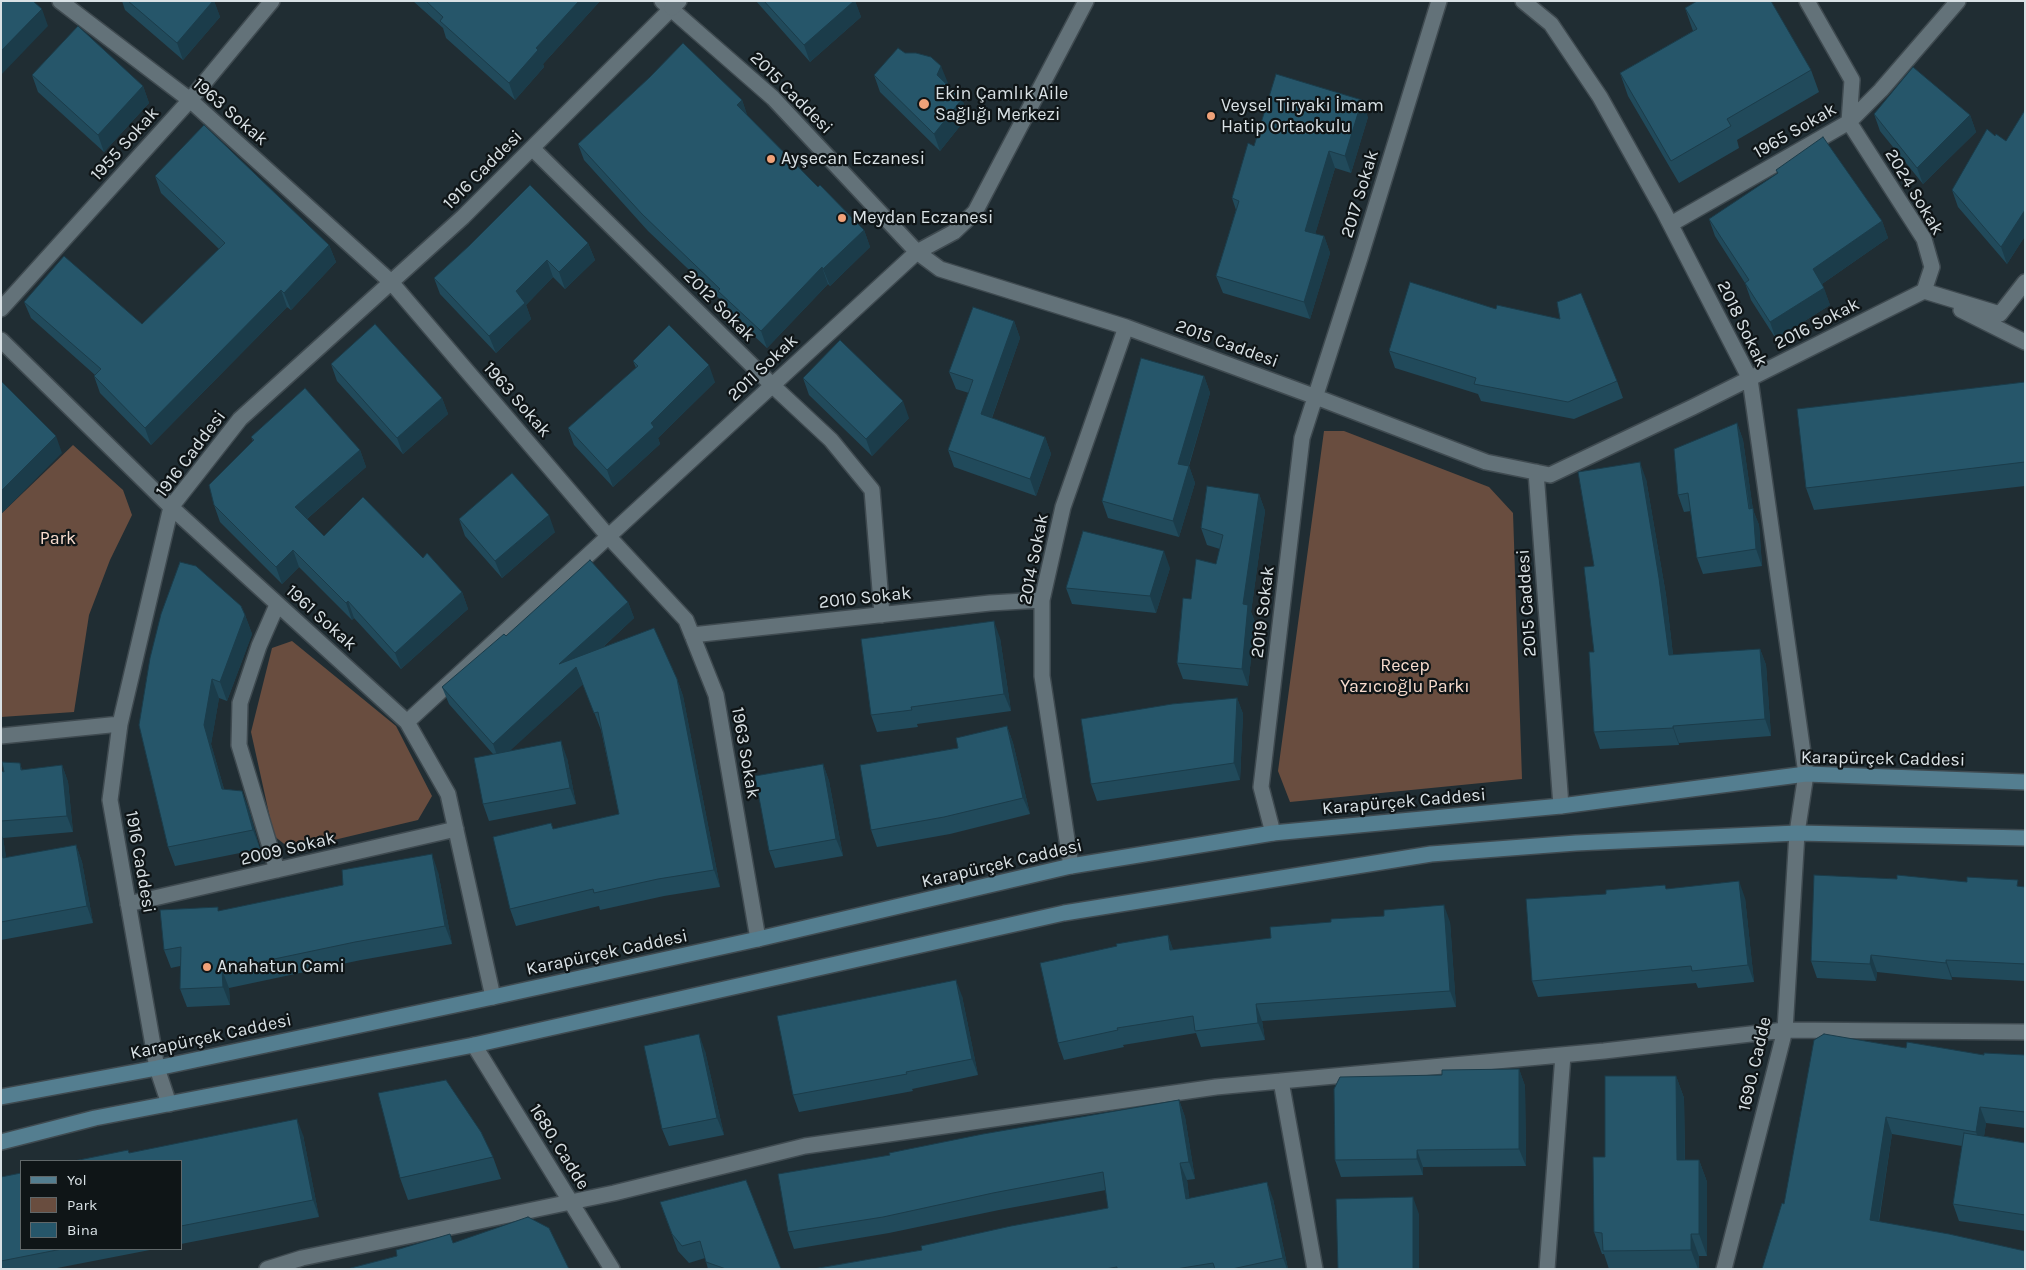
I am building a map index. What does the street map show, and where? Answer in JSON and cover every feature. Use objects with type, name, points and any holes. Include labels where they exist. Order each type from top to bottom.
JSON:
[{"type":"main road","name":"Karapürçek Caddesi","points":[[1,1097],[156,1068],[493,997],[758,939],[1071,866],[1273,833],[1561,806],[1806,774],[2025,782]]},
{"type":"main road","points":[[1,1142],[94,1118],[474,1045],[1064,913],[1431,854],[1576,843],[1797,832],[2025,838]]},
{"type":"street","name":"1963 Sokak","points":[[60,1],[190,100],[391,282],[608,536],[686,620],[716,695],[758,939]]},
{"type":"street","name":"1955 Sokak","points":[[1,309],[190,100],[272,1]]},
{"type":"street","name":"2011 Sokak","points":[[408,722],[917,252],[954,232],[975,212],[1086,1]]},
{"type":"street","name":"2017 Sokak","points":[[1316,397],[1439,1]]},
{"type":"street","name":"2018 Sokak","points":[[1523,1],[1551,24],[1594,89],[1671,224],[1750,379],[1806,774],[1797,832]]},
{"type":"street","points":[[1807,1],[1852,80],[1850,122]]},
{"type":"street","name":"1965 Sokak","points":[[1671,224],[1850,122],[1881,90],[1958,1]]},
{"type":"street","name":"2015 Caddesi","points":[[671,4],[773,98],[917,252],[940,269],[1126,327],[1486,462],[1536,472],[1561,806]]},
{"type":"street","name":"1916 Caddesi","points":[[169,1104],[156,1068],[110,800],[120,724],[171,508],[240,419],[463,217],[671,4]]},
{"type":"street","name":"2024 Sokak","points":[[1850,122],[1924,239],[1932,267],[1924,291]]},
{"type":"street","name":"2012 Sokak","points":[[532,148],[772,385],[831,440],[872,490],[882,615]]},
{"type":"street","points":[[1924,291],[2000,314],[2025,282]]},
{"type":"street","points":[[1924,291],[2025,342]]},
{"type":"street","name":"2016 Sokak","points":[[1536,472],[1550,475],[1750,379],[1924,291]]},
{"type":"street","name":"2014 Sokak","points":[[1071,866],[1042,676],[1042,600],[1063,507],[1126,327]]},
{"type":"street","name":"1961 Sokak","points":[[1,340],[171,508],[408,722],[448,794],[493,997]]},
{"type":"street","name":"2019 Sokak","points":[[1273,833],[1261,787],[1302,438],[1316,397]]},
{"type":"street","name":"2010 Sokak","points":[[692,635],[990,603],[1042,600]]},
{"type":"street","points":[[277,604],[259,646],[240,703],[239,745],[277,870]]},
{"type":"street","points":[[1,736],[120,724]]},
{"type":"street","name":"2009 Sokak","points":[[128,904],[456,830]]},
{"type":"street","name":"1690. Cadde","points":[[1724,1269],[1785,1030],[1797,832]]},
{"type":"street","points":[[267,1269],[302,1258],[571,1202],[805,1146],[1216,1088],[1563,1055],[1785,1030],[2025,1032]]},
{"type":"street","name":"1680. Cadde","points":[[474,1045],[612,1269]]},
{"type":"street","points":[[1547,1269],[1563,1055]]},
{"type":"street","points":[[1281,1081],[1314,1269]]},
{"type":"green space","name":"Recep Yazıcıoğlu Parkı","points":[[1324,431],[1344,431],[1489,487],[1513,513],[1522,779],[1290,802],[1278,771]]},
{"type":"green space","name":"Park","points":[[73,445],[123,490],[132,515],[110,560],[89,615],[74,712],[1,717],[1,514]]},
{"type":"green space","points":[[292,641],[396,726],[432,796],[418,820],[292,850],[274,836],[251,732],[272,648]]},
{"type":"building","points":[[1,1],[33,1],[42,9],[1,51]]},
{"type":"building","points":[[128,1],[213,1],[177,43]]},
{"type":"building","points":[[426,1],[579,1],[536,48],[538,50],[509,83],[440,21],[443,17]]},
{"type":"building","points":[[764,1],[854,1],[804,45]]},
{"type":"building","points":[[1697,1],[1771,1],[1811,70],[1727,119],[1731,126],[1671,161],[1620,73],[1697,29],[1685,8]]},
{"type":"building","points":[[78,26],[143,86],[98,135],[32,75]]},
{"type":"building","points":[[683,43],[742,100],[737,105],[818,187],[820,185],[864,230],[823,269],[822,267],[761,331],[718,291],[720,289],[642,214],[578,144],[650,77]]},
{"type":"building","name":"Ekin Çamlık Aile Sağlığı Merkezi","points":[[898,48],[905,53],[916,53],[931,57],[941,66],[937,75],[962,99],[934,134],[874,75]]},
{"type":"building","points":[[1913,67],[1970,115],[1917,168],[1874,114]]},
{"type":"building","points":[[1276,74],[1362,100],[1345,156],[1329,151],[1305,231],[1324,236],[1304,302],[1216,276],[1239,201],[1232,198],[1248,143],[1254,146]]},
{"type":"building","points":[[2025,110],[2025,210],[2001,247],[1952,190],[1987,129],[1995,136],[1996,134],[2006,141]]},
{"type":"building","points":[[204,125],[329,245],[284,293],[281,290],[145,428],[94,376],[101,369],[24,302],[64,256],[142,324],[225,243],[155,176]]},
{"type":"building","points":[[1823,137],[1882,221],[1813,269],[1824,288],[1770,322],[1745,283],[1749,280],[1709,219],[1778,173],[1776,170]]},
{"type":"building","points":[[530,185],[588,243],[559,272],[547,260],[516,291],[525,303],[489,336],[434,278]]},
{"type":"building","points":[[1410,282],[1496,309],[1497,305],[1560,319],[1557,302],[1581,293],[1617,381],[1568,402],[1474,384],[1476,378],[1389,351]]},
{"type":"building","points":[[973,307],[1014,321],[981,414],[1045,437],[1030,479],[948,450],[973,380],[949,372]]},
{"type":"building","points":[[375,324],[442,398],[397,438],[331,364]]},
{"type":"building","points":[[669,325],[709,365],[651,423],[654,427],[607,470],[568,428],[638,366],[633,361]]},
{"type":"building","points":[[840,340],[903,401],[866,439],[803,378]]},
{"type":"building","points":[[1141,358],[1204,376],[1178,464],[1189,466],[1173,521],[1102,501]]},
{"type":"building","points":[[1,381],[56,436],[1,491]]},
{"type":"building","points":[[2025,382],[2025,462],[1806,488],[1797,409]]},
{"type":"building","points":[[305,388],[360,450],[295,507],[324,536],[363,497],[423,558],[427,553],[462,592],[395,653],[348,601],[346,603],[293,550],[276,567],[214,505],[209,485],[254,440],[251,437]]},
{"type":"building","points":[[1737,423],[1749,509],[1753,508],[1756,549],[1697,558],[1688,493],[1678,495],[1674,449]]},
{"type":"building","points":[[1640,462],[1659,578],[1669,655],[1760,649],[1765,719],[1673,726],[1673,728],[1594,732],[1589,652],[1594,652],[1584,567],[1594,566],[1578,472]]},
{"type":"building","points":[[512,473],[549,515],[495,561],[459,519]]},
{"type":"building","points":[[1207,486],[1259,494],[1243,604],[1248,605],[1242,669],[1177,663],[1183,598],[1191,599],[1196,559],[1216,564],[1223,535],[1201,528]]},
{"type":"building","points":[[1083,531],[1164,551],[1150,596],[1066,588]]},
{"type":"building","points":[[590,560],[628,602],[559,664],[654,628],[677,679],[714,870],[658,879],[594,893],[593,889],[510,909],[493,837],[551,823],[553,829],[619,814],[598,712],[594,713],[576,667],[493,744],[442,687],[504,634],[506,636]]},
{"type":"building","points":[[180,562],[196,566],[241,606],[245,615],[220,682],[212,679],[204,725],[222,789],[242,791],[253,830],[168,847],[139,725],[150,658],[161,614]]},
{"type":"building","points":[[994,621],[1004,694],[911,707],[912,710],[871,715],[861,639]]},
{"type":"building","points":[[1237,698],[1234,763],[1091,784],[1081,719],[1172,704]]},
{"type":"building","points":[[1007,726],[1023,798],[944,817],[871,830],[860,765],[958,748],[956,738]]},
{"type":"building","points":[[561,741],[570,788],[483,804],[474,758]]},
{"type":"building","points":[[2,762],[20,763],[21,770],[62,765],[67,816],[1,821],[1,771],[4,772]]},
{"type":"building","points":[[823,764],[836,839],[769,851],[755,776]]},
{"type":"building","points":[[76,845],[87,906],[1,922],[1,847],[3,858]]},
{"type":"building","points":[[432,854],[445,926],[355,942],[222,970],[223,987],[180,989],[181,947],[164,950],[160,910],[218,907],[218,911],[343,885],[342,870]]},
{"type":"building","points":[[1814,875],[1897,879],[1897,875],[1967,882],[1967,877],[2018,880],[2017,886],[2025,887],[2025,964],[1946,960],[1946,963],[1871,955],[1870,964],[1811,961]]},
{"type":"building","points":[[1739,881],[1748,965],[1692,971],[1691,966],[1532,981],[1526,899],[1606,894],[1606,890],[1665,885],[1666,889]]},
{"type":"building","points":[[1444,905],[1450,991],[1256,1004],[1258,1023],[1195,1031],[1193,1016],[1117,1028],[1118,1030],[1058,1043],[1040,963],[1117,946],[1116,944],[1168,935],[1170,950],[1271,938],[1270,927],[1331,922],[1331,919],[1384,916],[1384,910]]},
{"type":"building","points":[[956,980],[972,1059],[906,1072],[907,1074],[793,1095],[777,1016]]},
{"type":"building","points":[[699,1034],[717,1118],[662,1129],[644,1046]]},
{"type":"building","points":[[1824,1034],[1906,1048],[1907,1042],[1984,1055],[1984,1053],[2025,1055],[2025,1112],[1980,1107],[1976,1132],[1886,1117],[1870,1220],[1949,1234],[2025,1251],[2025,1269],[1762,1269],[1782,1203],[1784,1204],[1814,1040]]},
{"type":"building","points":[[1519,1069],[1519,1149],[1417,1150],[1417,1159],[1335,1160],[1334,1089],[1340,1077],[1442,1075],[1442,1070]]},
{"type":"building","points":[[1605,1076],[1676,1076],[1677,1160],[1699,1160],[1699,1234],[1691,1234],[1691,1250],[1603,1251],[1602,1233],[1594,1232],[1593,1157],[1605,1157]]},
{"type":"building","points":[[446,1080],[481,1132],[493,1157],[400,1178],[378,1093]]},
{"type":"building","points":[[1179,1100],[1189,1162],[1180,1163],[1186,1199],[1267,1182],[1283,1258],[1232,1269],[1215,1269],[1213,1263],[1176,1269],[1117,1269],[1117,1267],[1105,1269],[813,1269],[922,1250],[921,1246],[1011,1226],[1108,1208],[1103,1172],[883,1217],[788,1232],[778,1174],[890,1155],[889,1153],[983,1134]]},
{"type":"building","points":[[297,1119],[313,1200],[182,1226],[182,1160],[79,1160],[128,1150],[129,1153]]},
{"type":"building","points":[[1964,1133],[2025,1143],[2025,1215],[1953,1204]]},
{"type":"building","points":[[20,1173],[20,1250],[57,1250],[1,1261],[1,1177]]},
{"type":"building","points":[[746,1180],[781,1269],[726,1269],[706,1262],[700,1241],[682,1246],[672,1234],[660,1202]]},
{"type":"building","points":[[1413,1197],[1413,1269],[1338,1269],[1336,1199]]},
{"type":"building","points":[[528,1217],[549,1228],[569,1269],[347,1269],[397,1256],[396,1250],[450,1234],[453,1243]]},
{"type":"place","name":"Ekin Çamlık Aile Sağlığı Merkezi","points":[[924,104]]},
{"type":"place","name":"Veysel Tiryaki İmam Hatip Ortaokulu","points":[[1211,116]]},
{"type":"place","name":"Ayşecan Eczanesi","points":[[771,159]]},
{"type":"place","name":"Meydan Eczanesi","points":[[842,218]]},
{"type":"place","name":"Anahatun Cami","points":[[207,967]]}]
